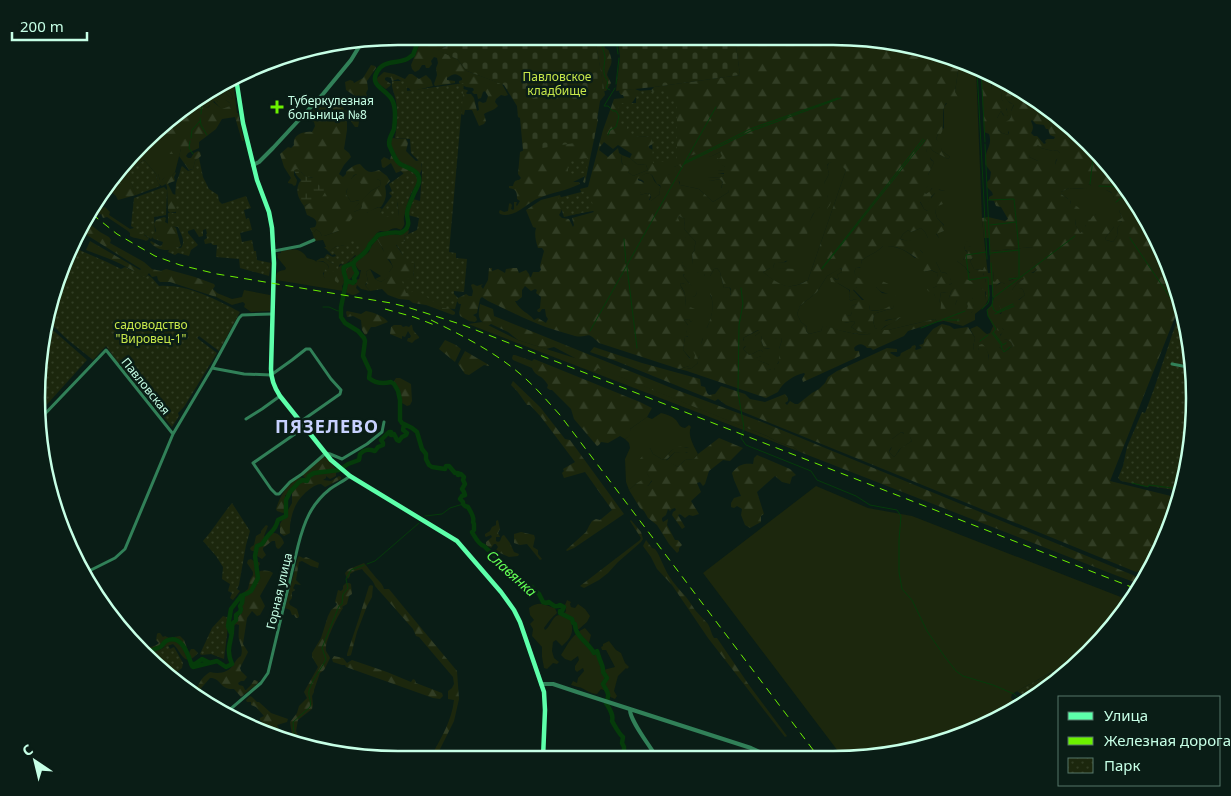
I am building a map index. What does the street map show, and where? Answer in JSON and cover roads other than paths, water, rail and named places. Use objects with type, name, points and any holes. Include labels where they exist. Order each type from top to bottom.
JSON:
[{"type":"main road","points":[[237,84],[240,112],[253,165],[271,220],[274,251],[271,375],[273,384],[300,422],[334,462],[350,476],[444,533],[461,546],[501,592],[518,616],[545,699],[543,751]]},
{"type":"street","points":[[253,165],[259,162],[273,148],[317,100],[351,60],[359,47]]},
{"type":"street","points":[[274,251],[300,246],[314,240]]},
{"type":"street","points":[[90,570],[114,558],[124,549],[173,434],[240,316],[272,314]]},
{"type":"street","points":[[212,368],[244,374],[271,375],[306,349],[310,349],[341,390],[340,394],[300,422]]},
{"type":"street","name":"Павловская","points":[[46,413],[106,350],[173,434]]},
{"type":"street","points":[[1172,364],[1184,366]]},
{"type":"street","points":[[246,419],[280,396]]},
{"type":"street","points":[[305,428],[253,463],[276,494],[280,494],[292,480],[302,474],[326,453],[342,459],[367,444],[382,432],[384,422]]},
{"type":"street","name":"Горная улица","points":[[231,709],[261,683],[268,673],[298,546],[307,516],[326,493],[350,476]]},
{"type":"street","points":[[541,684],[553,684],[758,751]]},
{"type":"street","points":[[630,709],[633,720],[653,751]]},
{"type":"waterway","name":"Славянка","points":[[417,45],[413,55],[403,61],[383,66],[375,77],[377,85],[388,94],[394,105],[394,129],[389,145],[398,162],[415,171],[419,178],[419,183],[408,209],[408,225],[400,233],[392,232],[378,235],[367,250],[355,260],[353,265],[357,273],[353,283],[348,281],[346,283],[341,317],[345,323],[358,331],[364,338],[363,356],[370,371],[369,378],[376,382],[391,382],[394,384],[400,400],[400,420],[417,432],[429,465],[445,469],[446,466],[449,466],[455,473],[461,474],[464,477],[465,484],[462,489],[465,495],[460,499],[472,514],[474,524],[472,532],[480,544],[505,565],[521,584],[532,587],[539,594],[543,602],[564,607],[560,613],[572,619],[577,633],[594,653],[597,651],[603,672],[607,678],[603,684],[608,694],[606,703],[612,714],[612,721],[623,737],[622,743],[625,751]]},
{"type":"waterway","points":[[602,45],[605,57],[606,88],[610,90]]},
{"type":"waterway","points":[[617,45],[618,54]]},
{"type":"waterway","points":[[616,84],[619,58]]},
{"type":"waterway","points":[[977,76],[987,259]]},
{"type":"waterway","points":[[981,78],[985,142]]},
{"type":"waterway","points":[[608,135],[610,130],[616,127],[619,116],[616,111],[613,111],[608,106],[604,106],[615,88]]},
{"type":"waterway","points":[[685,162],[750,129],[838,98]]},
{"type":"waterway","points":[[684,164],[751,131],[841,98]]},
{"type":"waterway","points":[[201,114],[202,104]]},
{"type":"waterway","points":[[590,331],[716,107]]},
{"type":"waterway","points":[[200,118],[201,125],[207,135]]},
{"type":"waterway","points":[[191,138],[192,130],[200,121]]},
{"type":"waterway","points":[[822,268],[923,139]]},
{"type":"waterway","points":[[822,269],[925,140]]},
{"type":"waterway","points":[[190,141],[189,148],[193,154]]},
{"type":"waterway","points":[[985,144],[990,255]]},
{"type":"waterway","points":[[1090,184],[1093,159]]},
{"type":"waterway","points":[[1099,186],[1116,187]]},
{"type":"waterway","points":[[1116,202],[1123,197]]},
{"type":"waterway","points":[[988,200],[1014,199],[1019,250],[1019,277]]},
{"type":"waterway","points":[[990,225],[1016,222]]},
{"type":"waterway","points":[[1006,343],[1003,345],[993,332],[996,329],[988,316],[987,310],[992,305],[993,298],[1075,236]]},
{"type":"waterway","points":[[1130,238],[1172,300]]},
{"type":"waterway","points":[[624,239],[626,263]]},
{"type":"waterway","points":[[991,253],[1019,250]]},
{"type":"waterway","points":[[982,309],[989,300],[988,277],[969,280],[966,255],[986,252]]},
{"type":"waterway","points":[[346,282],[344,267],[353,263]]},
{"type":"waterway","points":[[991,263],[993,297]]},
{"type":"waterway","points":[[627,267],[637,348]]},
{"type":"waterway","points":[[1009,279],[1018,278]]},
{"type":"waterway","points":[[741,288],[743,304],[739,325],[738,392],[744,428],[741,438],[746,445],[811,471],[817,480],[856,496],[870,505],[897,510],[901,516],[899,572],[902,589],[912,600],[927,631],[956,671],[963,676],[1014,694],[1018,699]]},
{"type":"waterway","points":[[992,305],[997,312],[1013,304]]},
{"type":"waterway","points":[[995,314],[1014,306]]},
{"type":"waterway","points":[[323,307],[341,310]]},
{"type":"waterway","points":[[921,328],[965,311]]},
{"type":"waterway","points":[[945,320],[959,320]]},
{"type":"waterway","points":[[992,333],[1002,346],[1004,352],[1010,347]]},
{"type":"waterway","points":[[980,341],[988,335]]},
{"type":"waterway","points":[[151,651],[172,639],[180,642],[193,667],[217,661],[226,667],[232,664],[229,652],[232,624],[236,620],[236,615],[240,612],[243,595],[251,591],[258,578],[255,556],[257,546],[263,543],[275,528],[278,520],[286,516],[286,500],[290,492],[299,482],[307,481],[309,476],[314,473],[339,470],[359,460],[360,454],[363,451],[375,451],[383,445],[381,440],[389,432],[391,432],[391,435],[394,434],[399,441],[407,433],[403,430],[404,424]]},
{"type":"waterway","points":[[1132,483],[1148,487],[1149,485],[1174,488]]},
{"type":"waterway","points":[[425,516],[442,514],[450,508],[463,504]]},
{"type":"waterway","points":[[367,564],[375,561],[419,523]]},
{"type":"waterway","points":[[294,735],[293,722],[310,707],[309,691],[312,682],[326,659],[322,648],[339,606],[342,604],[343,594],[348,588],[346,579],[351,570],[364,565]]},
{"type":"waterway","points":[[231,633],[228,626],[231,609],[241,596]]},
{"type":"waterway","points":[[191,664],[195,664],[202,659],[208,662]]},
{"type":"railway","points":[[95,216],[117,234],[155,256],[180,265],[217,274],[391,303],[463,325],[1131,587]]},
{"type":"railway","points":[[385,309],[437,326]]},
{"type":"railway","points":[[431,320],[505,362],[531,384],[560,415],[814,751]]},
{"type":"place","name":"Туберкулезная больница №8","points":[[277,107]]},
{"type":"district","name":"ПЯЗЕЛЕВО","points":[[327,426]]},
{"type":"park label","name":"Павловское кладбище","points":[[557,83]]},
{"type":"park label","name":"садоводство \"Вировец-1\"","points":[[151,331]]}]
